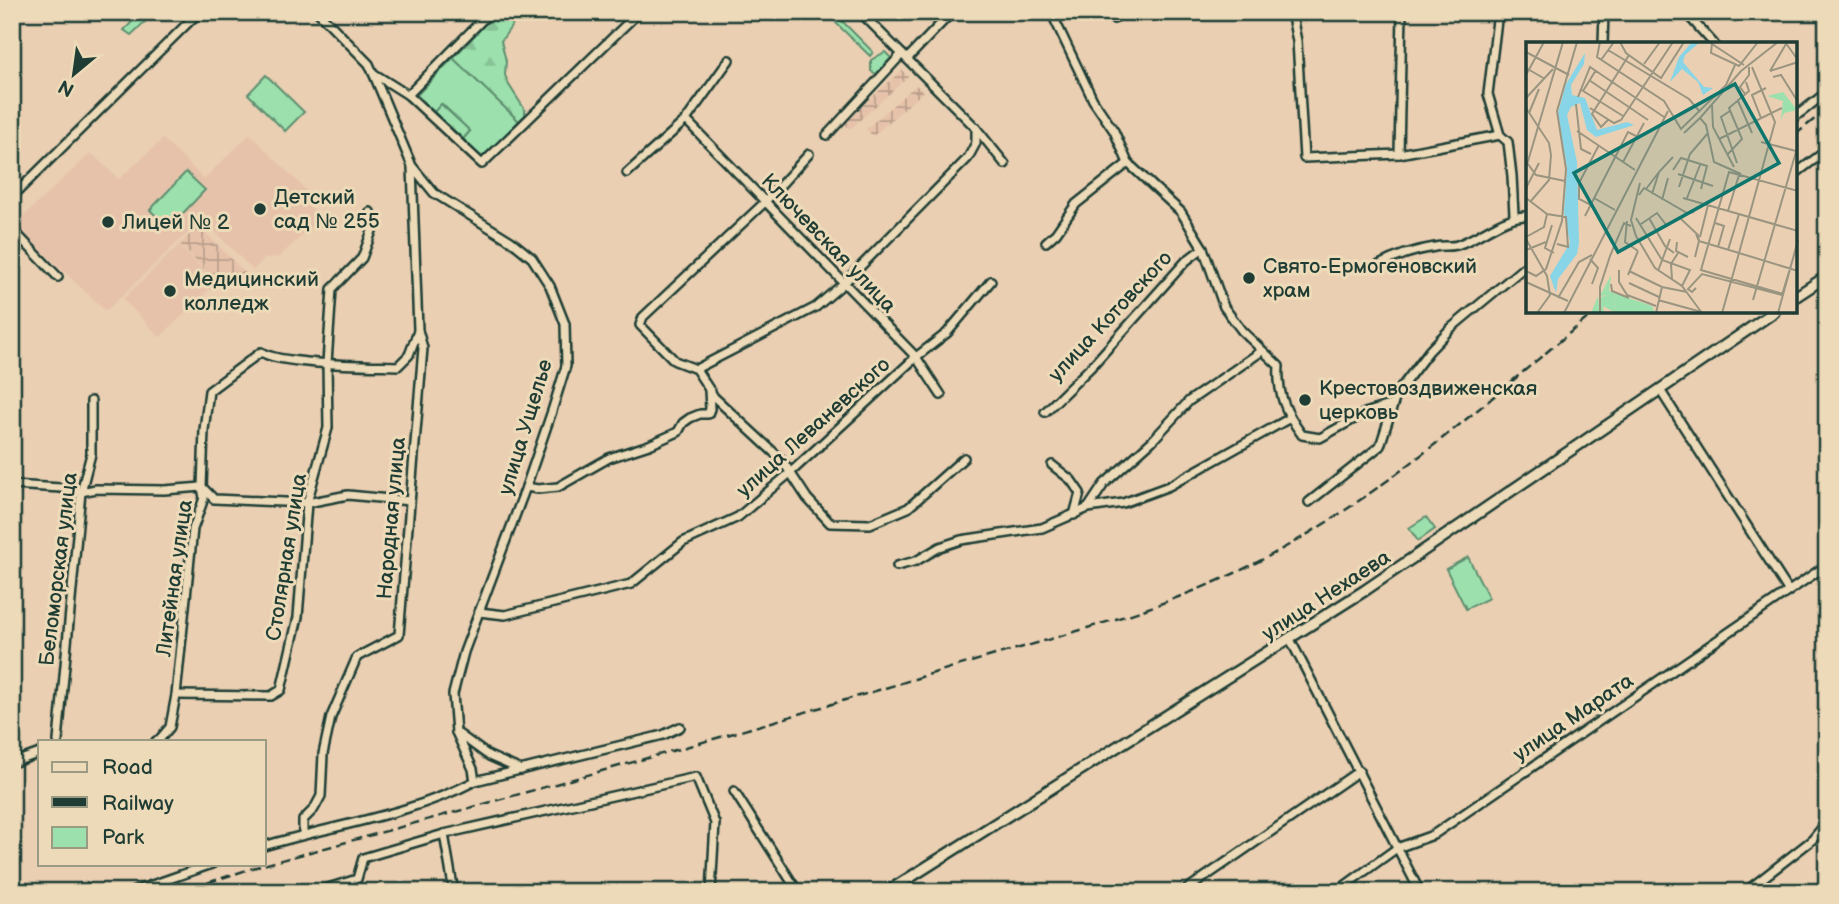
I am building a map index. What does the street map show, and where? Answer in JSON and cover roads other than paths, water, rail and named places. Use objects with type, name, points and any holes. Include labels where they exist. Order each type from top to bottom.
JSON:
[{"type":"street","points":[[12,197],[199,12]]},
{"type":"street","points":[[318,12],[369,64],[373,73],[408,95],[482,164],[639,12]]},
{"type":"street","points":[[408,95],[489,12]]},
{"type":"street","points":[[860,12],[976,128],[1005,164]]},
{"type":"street","points":[[827,135],[951,12]]},
{"type":"street","points":[[1051,12],[1093,100],[1114,131],[1128,163],[1181,212],[1203,248],[1224,307],[1242,331],[1279,366],[1278,384],[1290,418],[1302,435],[1320,438],[1365,413],[1393,404]]},
{"type":"street","points":[[1291,12],[1297,41],[1304,159],[1399,154],[1500,135]]},
{"type":"street","points":[[1399,154],[1402,12]]},
{"type":"street","points":[[1498,12],[1488,94],[1500,135],[1508,142],[1513,176],[1514,215]]},
{"type":"street","points":[[1602,42],[1604,12]]},
{"type":"street","points":[[1685,12],[1712,42]]},
{"type":"street","points":[[627,173],[687,121],[729,60]]},
{"type":"street","name":"улица Ущелье","points":[[373,73],[412,166],[434,193],[511,241],[532,258],[550,286],[565,324],[566,366],[526,487],[464,652],[453,694],[456,732],[473,769],[475,781]]},
{"type":"street","points":[[1797,115],[1827,92]]},
{"type":"street","name":"Ключевская улица","points":[[687,121],[916,357],[941,395]]},
{"type":"street","points":[[696,369],[816,307],[844,283],[968,158],[976,143],[976,128]]},
{"type":"street","points":[[1797,172],[1827,149]]},
{"type":"street","points":[[809,155],[765,202],[643,317],[640,325],[675,361],[696,369],[714,397],[782,460],[807,499],[830,523],[870,524],[908,508],[964,458]]},
{"type":"street","points":[[1046,242],[1056,233],[1076,204],[1128,163]]},
{"type":"street","name":"Народная улица","points":[[303,835],[303,820],[314,809],[321,796],[323,754],[331,717],[341,689],[357,657],[399,635],[423,348],[418,330],[412,166]]},
{"type":"street","name":"Столярная улица","points":[[176,695],[271,696],[281,690],[298,617],[307,503],[328,428],[327,363],[332,289],[362,258],[372,231],[369,212]]},
{"type":"street","points":[[1377,266],[1389,259],[1436,246],[1456,245],[1502,224],[1514,215],[1526,215]]},
{"type":"street","points":[[12,229],[58,276]]},
{"type":"street","name":"улица Котовского","points":[[1045,412],[1091,367],[1186,261],[1203,248]]},
{"type":"street","points":[[1309,502],[1380,446],[1397,393],[1429,351],[1451,328],[1526,266]]},
{"type":"street","points":[[1797,296],[1827,276]]},
{"type":"street","name":"улица Леваневского","points":[[479,612],[505,615],[631,584],[683,542],[738,517],[960,320],[991,281]]},
{"type":"street","name":"улица Нехаева","points":[[887,892],[1426,551],[1773,313]]},
{"type":"street","points":[[327,363],[398,366],[409,355],[418,330]]},
{"type":"street","points":[[1088,509],[1104,484],[1152,441],[1189,401],[1262,351]]},
{"type":"street","name":"Литейная улица","points":[[159,740],[170,727],[176,695],[193,529],[204,498],[204,430],[209,391],[261,352],[269,357],[327,363]]},
{"type":"street","points":[[526,487],[558,487],[610,458],[678,432],[690,418],[708,414],[709,389]]},
{"type":"street","points":[[1661,390],[1788,590]]},
{"type":"street","name":"Беломорская улица","points":[[58,740],[81,492],[91,454],[91,401]]},
{"type":"street","points":[[897,566],[916,561],[940,547],[961,540],[1042,528],[1088,509],[1123,503],[1169,486],[1290,418]]},
{"type":"street","points":[[1052,465],[1071,480],[1080,493],[1074,514]]},
{"type":"street","points":[[12,485],[81,492],[96,489],[164,490],[202,487],[214,499],[307,503],[348,495],[410,501]]},
{"type":"street","name":"улица Марата","points":[[1336,892],[1397,848],[1433,835],[1827,565]]},
{"type":"street","points":[[1290,639],[1420,892]]},
{"type":"street","points":[[266,845],[414,806],[453,793],[475,781],[663,735],[680,727]]},
{"type":"street","points":[[456,732],[489,756],[522,770]]},
{"type":"street","points":[[12,764],[38,754]]},
{"type":"street","points":[[1183,892],[1359,771]]},
{"type":"street","points":[[315,892],[357,879],[363,858],[444,834],[696,777],[715,823],[711,892]]},
{"type":"street","points":[[734,791],[798,892]]},
{"type":"street","points":[[1745,892],[1812,840],[1827,821]]},
{"type":"street","points":[[444,834],[454,892]]},
{"type":"street","points":[[132,892],[206,866]]},
{"type":"railway","points":[[1797,133],[1827,109]]},
{"type":"railway","points":[[266,864],[768,723],[1107,622],[1191,592],[1271,555],[1357,502],[1439,441],[1594,313]]},
{"type":"railway","points":[[179,892],[260,866]]},
{"type":"railway","points":[[162,892],[188,882]]},
{"type":"place","name":"Детский сад № 255","points":[[260,209]]},
{"type":"place","name":"Лицей № 2","points":[[108,222]]},
{"type":"place","name":"Свято-Ермогеновский храм","points":[[1249,278]]},
{"type":"place","name":"Медицинский колледж","points":[[170,291]]},
{"type":"place","name":"Крестовоздвиженская церковь","points":[[1305,400]]}]
